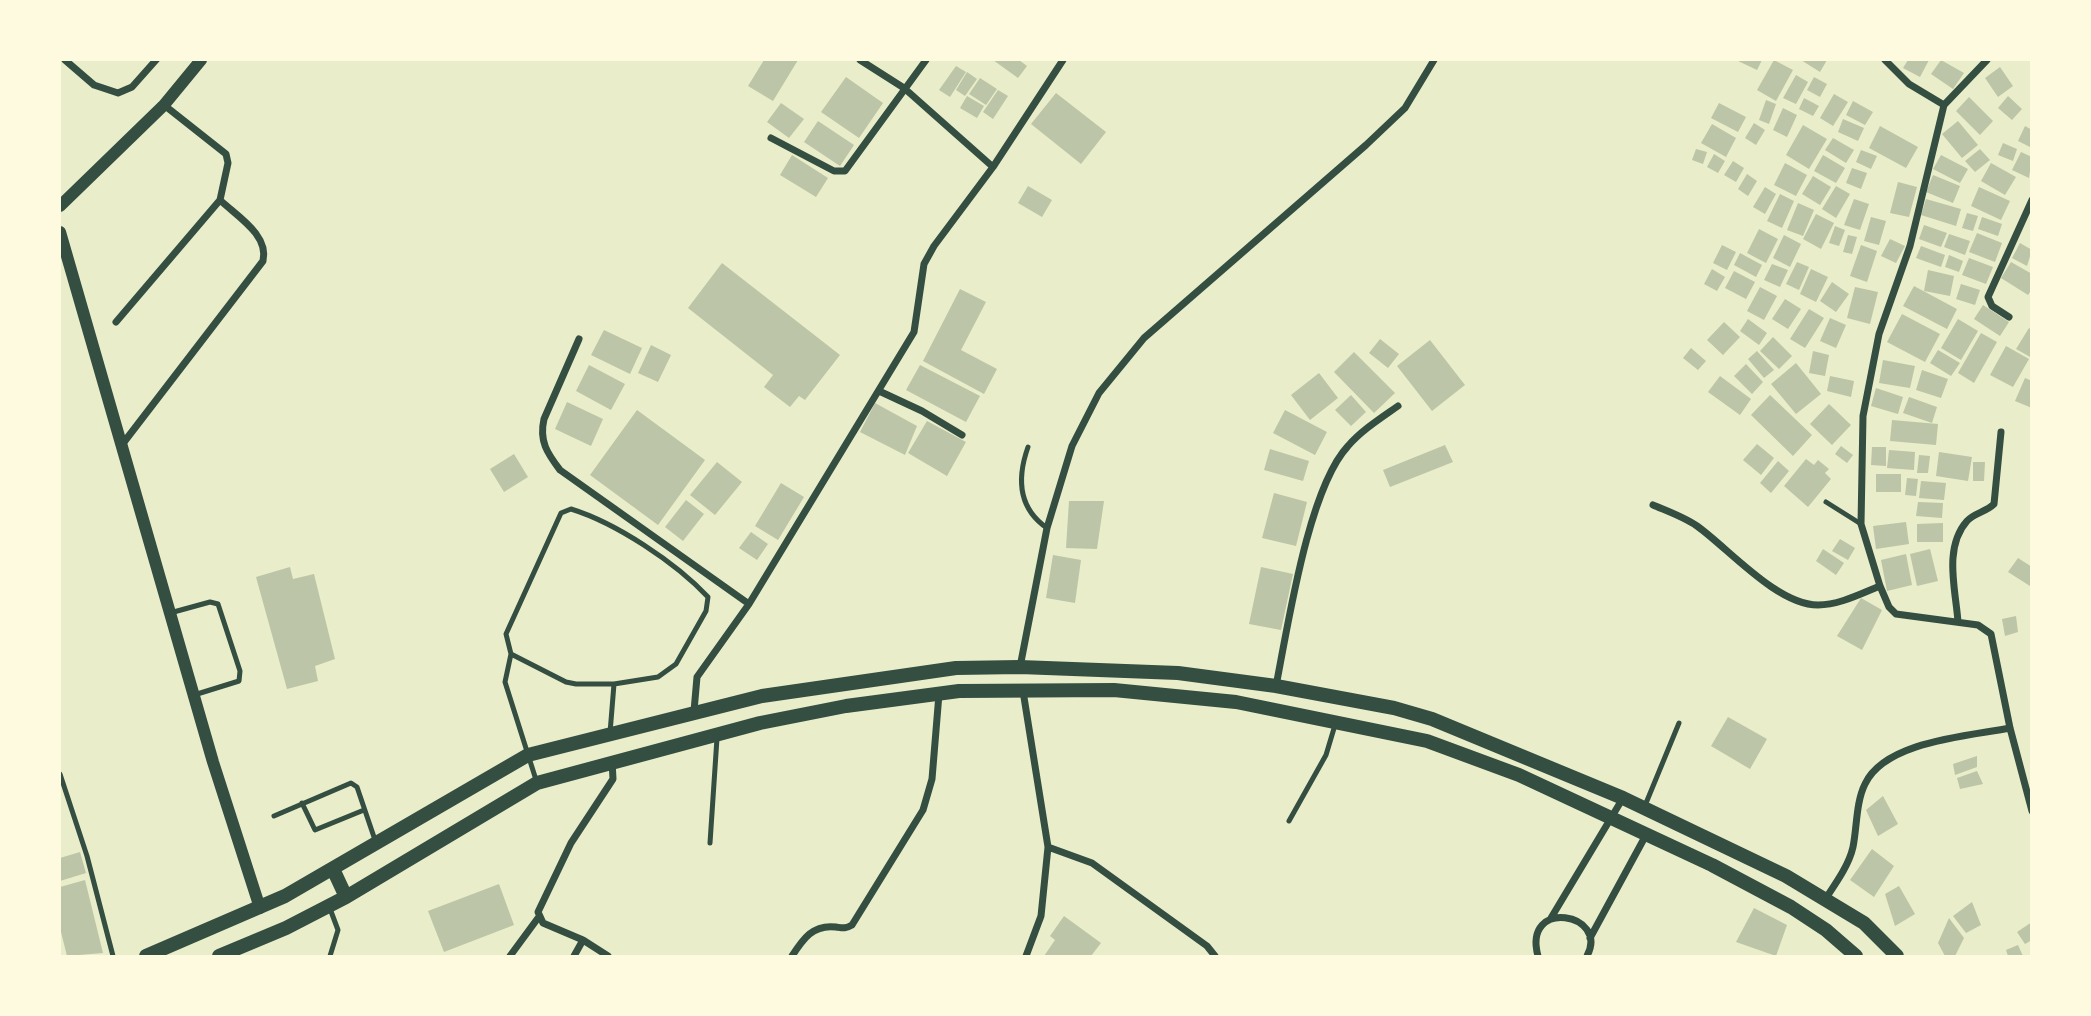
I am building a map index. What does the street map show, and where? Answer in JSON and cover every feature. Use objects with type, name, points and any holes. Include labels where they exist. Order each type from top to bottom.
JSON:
[{"type":"main road","points":[[146,957],[260,908],[528,755],[694,711],[819,685],[956,668],[1020,667],[1178,673],[1276,686],[1394,709],[1469,733],[1623,798],[1803,885],[1864,923],[1897,957]]},
{"type":"main road","points":[[956,668],[959,691]]},
{"type":"main road","points":[[1176,694],[1178,673]]},
{"type":"main road","points":[[219,957],[346,897],[537,783],[745,727],[846,706],[959,691],[1114,690],[1236,702],[1390,732],[1462,753],[1519,775],[1712,865],[1791,907],[1826,930],[1856,957]]},
{"type":"main road","points":[[741,701],[745,727]]},
{"type":"main road","points":[[1390,732],[1394,709]]},
{"type":"main road","points":[[1462,753],[1469,733]]},
{"type":"main road","points":[[332,869],[346,897]]},
{"type":"main road","points":[[1791,907],[1803,885]]},
{"type":"street","points":[[65,60],[94,85],[118,93],[132,87],[156,60]]},
{"type":"street","points":[[60,206],[164,105],[201,60]]},
{"type":"street","points":[[860,60],[904,88],[993,167]]},
{"type":"street","points":[[771,138],[834,171],[845,171],[926,60]]},
{"type":"street","points":[[694,711],[697,677],[750,604],[914,332],[924,264],[947,225],[993,167],[1063,60]]},
{"type":"street","points":[[1020,667],[1047,527],[1073,446],[1099,393],[1130,353],[1405,108],[1434,60]]},
{"type":"street","points":[[1885,60],[1909,84],[1944,105]]},
{"type":"street","points":[[1986,60],[1944,105],[1910,246],[1892,291],[1863,416],[1861,524],[1880,586],[1889,607],[1896,614],[1978,625],[1991,634],[2010,728],[2029,791],[2032,811]]},
{"type":"street","points":[[116,322],[220,200],[228,163],[226,154],[164,105]]},
{"type":"street","points":[[121,446],[263,261],[265,250],[262,240],[220,200]]},
{"type":"street","points":[[2009,317],[1992,306],[1988,297],[2032,200]]},
{"type":"street","points":[[60,232],[64,265],[260,908]]},
{"type":"street","points":[[579,339],[544,419],[541,430],[546,452],[560,470],[750,604]]},
{"type":"street","points":[[879,391],[922,411],[962,435]]},
{"type":"street","points":[[1276,686],[1298,574],[1328,477],[1347,446],[1398,406]]},
{"type":"street","points":[[1958,622],[1953,568],[1955,546],[1966,522],[1994,503],[2001,432]]},
{"type":"street","points":[[1653,505],[1696,525],[1753,573],[1802,601],[1816,605],[1834,603],[1880,586]]},
{"type":"street","points":[[1023,691],[1048,848],[1041,916],[1026,957]]},
{"type":"street","points":[[792,957],[808,934],[822,926],[846,929],[852,925],[923,810],[932,779],[939,694]]},
{"type":"street","points":[[1826,898],[1853,849],[1864,784],[1875,770],[1893,755],[1917,746],[2010,728]]},
{"type":"street","points":[[510,957],[538,918],[548,886],[612,779],[612,761]]},
{"type":"street","points":[[1538,957],[1534,943],[1539,929],[1551,918],[1583,861],[1613,819],[1623,798]]},
{"type":"street","points":[[1590,938],[1646,835]]},
{"type":"street","points":[[1048,848],[1092,863],[1207,946],[1215,957]]},
{"type":"street","points":[[1551,918],[1563,916],[1575,919],[1584,927],[1590,938],[1591,955]]},
{"type":"street","points":[[538,918],[551,928],[583,940],[608,957]]},
{"type":"street","points":[[574,957],[583,940]]},
{"type":"lane","points":[[1028,447],[1023,461],[1021,493],[1035,520],[1047,527]]},
{"type":"lane","points":[[1826,502],[1861,524]]},
{"type":"lane","points":[[511,654],[566,682],[614,684],[658,677],[676,664],[706,611],[708,597],[688,576],[593,516],[570,509],[561,513],[506,634],[511,654],[505,682],[537,783]]},
{"type":"lane","points":[[170,613],[210,602],[218,604],[240,671],[239,681],[194,695]]},
{"type":"lane","points":[[610,734],[614,684]]},
{"type":"lane","points":[[1289,821],[1326,754],[1335,722]]},
{"type":"lane","points":[[1644,808],[1679,723]]},
{"type":"lane","points":[[710,843],[717,734]]},
{"type":"lane","points":[[60,774],[87,856],[113,957]]},
{"type":"lane","points":[[274,816],[351,783],[356,787],[376,843]]},
{"type":"lane","points":[[302,803],[315,830],[364,810]]},
{"type":"lane","points":[[329,906],[338,930],[330,957]]},
{"type":"building","points":[[764,60],[798,60],[773,101],[748,86]]},
{"type":"building","points":[[993,60],[1019,60],[1027,66],[1018,78]]},
{"type":"building","points":[[1736,60],[1762,60],[1757,70]]},
{"type":"building","points":[[1774,60],[1793,70],[1776,101],[1757,90]]},
{"type":"building","points":[[1801,60],[1827,60],[1820,72]]},
{"type":"building","points":[[1908,60],[1929,60],[1920,77],[1903,68]]},
{"type":"building","points":[[1941,60],[1964,73],[1953,89],[1931,74]]},
{"type":"building","points":[[956,66],[966,72],[950,97],[939,90]]},
{"type":"building","points":[[2000,67],[2013,86],[1998,97],[1985,78]]},
{"type":"building","points":[[967,72],[977,79],[965,96],[956,90]]},
{"type":"building","points":[[1796,75],[1808,82],[1796,104],[1783,98]]},
{"type":"building","points":[[846,77],[883,103],[859,138],[821,112]]},
{"type":"building","points":[[1814,77],[1827,84],[1820,97],[1807,90]]},
{"type":"building","points":[[980,78],[997,89],[986,105],[969,94]]},
{"type":"building","points":[[998,90],[1008,96],[993,119],[983,112]]},
{"type":"building","points":[[1056,93],[1106,132],[1081,164],[1031,124]]},
{"type":"building","points":[[1834,94],[1848,102],[1833,126],[1820,118]]},
{"type":"building","points":[[967,96],[984,106],[977,118],[960,108]]},
{"type":"building","points":[[2008,96],[2022,109],[2012,120],[1998,108]]},
{"type":"building","points":[[1969,97],[1993,121],[1980,135],[1956,111]]},
{"type":"building","points":[[1804,98],[1819,106],[1813,116],[1799,109]]},
{"type":"building","points":[[1766,100],[1776,104],[1769,124],[1759,120]]},
{"type":"building","points":[[1853,101],[1873,112],[1865,125],[1846,115]]},
{"type":"building","points":[[781,103],[804,119],[789,138],[767,122]]},
{"type":"building","points":[[1719,103],[1746,117],[1738,132],[1711,118]]},
{"type":"building","points":[[1783,108],[1797,115],[1787,137],[1773,130]]},
{"type":"building","points":[[1843,119],[1864,128],[1858,141],[1838,132]]},
{"type":"building","points":[[818,121],[854,145],[840,166],[804,142]]},
{"type":"building","points":[[1958,121],[1978,145],[1962,158],[1942,134]]},
{"type":"building","points":[[1754,123],[1765,130],[1756,145],[1745,138]]},
{"type":"building","points":[[1712,124],[1736,138],[1726,157],[1701,143]]},
{"type":"building","points":[[1803,125],[1827,139],[1809,169],[1786,155]]},
{"type":"building","points":[[1880,126],[1918,147],[1906,168],[1869,148]]},
{"type":"building","points":[[2025,126],[2032,130],[2032,148],[2018,141]]},
{"type":"building","points":[[1833,138],[1854,150],[1846,163],[1825,150]]},
{"type":"building","points":[[2003,143],[2017,149],[2013,161],[1998,155]]},
{"type":"building","points":[[1696,149],[1707,152],[1703,164],[1692,160]]},
{"type":"building","points":[[1980,149],[1990,160],[1975,172],[1965,161]]},
{"type":"building","points":[[1861,150],[1877,156],[1871,169],[1856,162]]},
{"type":"building","points":[[2021,152],[2032,157],[2029,178],[2012,170]]},
{"type":"building","points":[[1714,154],[1725,161],[1718,173],[1707,167]]},
{"type":"building","points":[[792,155],[828,178],[816,197],[780,175]]},
{"type":"building","points":[[1823,155],[1845,168],[1836,183],[1814,171]]},
{"type":"building","points":[[1941,155],[1968,169],[1960,183],[1933,169]]},
{"type":"building","points":[[1733,161],[1744,168],[1736,182],[1724,175]]},
{"type":"building","points":[[1785,163],[1807,175],[1796,196],[1774,185]]},
{"type":"building","points":[[1991,163],[2016,177],[2005,195],[1981,181]]},
{"type":"building","points":[[1852,168],[1867,173],[1861,189],[1846,183]]},
{"type":"building","points":[[1747,174],[1757,181],[1748,196],[1738,189]]},
{"type":"building","points":[[1933,175],[1960,186],[1953,203],[1926,192]]},
{"type":"building","points":[[1813,176],[1831,187],[1820,205],[1802,194]]},
{"type":"building","points":[[1898,182],[1917,187],[1909,217],[1890,213]]},
{"type":"building","points":[[1028,186],[1052,200],[1042,217],[1018,203]]},
{"type":"building","points":[[1836,186],[1850,194],[1836,218],[1822,209]]},
{"type":"building","points":[[1765,187],[1776,194],[1765,214],[1753,207]]},
{"type":"building","points":[[1979,187],[2010,201],[2001,220],[1971,206]]},
{"type":"building","points":[[1780,194],[1794,201],[1782,228],[1767,221]]},
{"type":"building","points":[[1854,199],[1869,204],[1860,230],[1844,225]]},
{"type":"building","points":[[1926,199],[1961,209],[1956,226],[1921,215]]},
{"type":"building","points":[[1798,203],[1814,210],[1803,236],[1787,230]]},
{"type":"building","points":[[1967,213],[1978,216],[1973,231],[1962,228]]},
{"type":"building","points":[[1816,214],[1834,223],[1821,249],[1803,239]]},
{"type":"building","points":[[1871,217],[1886,221],[1879,245],[1864,241]]},
{"type":"building","points":[[1982,217],[2002,224],[1998,236],[1978,229]]},
{"type":"building","points":[[1924,225],[1947,233],[1941,247],[1919,239]]},
{"type":"building","points":[[1835,226],[1845,230],[1839,246],[1829,243]]},
{"type":"building","points":[[1759,229],[1778,239],[1766,263],[1747,253]]},
{"type":"building","points":[[1977,233],[2002,243],[1995,262],[1969,252]]},
{"type":"building","points":[[1949,234],[1970,241],[1965,255],[1944,247]]},
{"type":"building","points":[[1784,235],[1801,244],[1790,267],[1773,258]]},
{"type":"building","points":[[1848,235],[1857,237],[1852,254],[1843,252]]},
{"type":"building","points":[[1890,239],[1905,246],[1896,263],[1881,256]]},
{"type":"building","points":[[2020,243],[2032,250],[2027,266],[2012,258]]},
{"type":"building","points":[[1722,245],[1736,252],[1727,270],[1713,263]]},
{"type":"building","points":[[1861,245],[1877,251],[1867,282],[1850,276]]},
{"type":"building","points":[[1921,246],[1945,255],[1941,267],[1916,258]]},
{"type":"building","points":[[1740,253],[1762,265],[1756,277],[1734,265]]},
{"type":"building","points":[[1949,255],[1963,261],[1959,272],[1945,267]]},
{"type":"building","points":[[1969,258],[1993,267],[1986,284],[1962,275]]},
{"type":"building","points":[[1797,262],[1809,267],[1799,290],[1786,284]]},
{"type":"building","points":[[2011,262],[2032,274],[2032,289],[2028,295],[2001,278]]},
{"type":"building","points":[[722,263],[840,355],[805,400],[799,396],[790,407],[764,387],[773,375],[688,308]]},
{"type":"building","points":[[1772,264],[1788,270],[1780,287],[1764,280]]},
{"type":"building","points":[[1712,269],[1725,277],[1717,291],[1704,284]]},
{"type":"building","points":[[1811,269],[1828,277],[1816,302],[1800,294]]},
{"type":"building","points":[[1928,270],[1954,276],[1950,296],[1924,291]]},
{"type":"building","points":[[1734,271],[1755,282],[1746,299],[1725,288]]},
{"type":"building","points":[[1832,282],[1849,294],[1836,312],[1820,301]]},
{"type":"building","points":[[1961,284],[1980,290],[1975,305],[1956,299]]},
{"type":"building","points":[[1914,286],[1957,309],[1947,329],[1903,306]]},
{"type":"building","points":[[1760,287],[1777,296],[1764,320],[1747,311]]},
{"type":"building","points":[[1855,287],[1878,292],[1870,324],[1847,318]]},
{"type":"building","points":[[960,289],[986,302],[961,350],[997,369],[984,394],[923,361]]},
{"type":"building","points":[[1785,299],[1801,309],[1788,329],[1772,319]]},
{"type":"building","points":[[1983,305],[2009,322],[2000,336],[1974,319]]},
{"type":"building","points":[[1809,309],[1824,318],[1805,348],[1790,339]]},
{"type":"building","points":[[1902,314],[1940,334],[1925,362],[1887,342]]},
{"type":"building","points":[[1830,318],[1846,325],[1836,348],[1820,341]]},
{"type":"building","points":[[1748,319],[1767,333],[1759,345],[1740,331]]},
{"type":"building","points":[[1958,319],[1978,331],[1961,360],[1941,348]]},
{"type":"building","points":[[1724,322],[1740,337],[1723,355],[1707,340]]},
{"type":"building","points":[[2029,328],[2032,330],[2032,358],[2016,349]]},
{"type":"building","points":[[604,330],[642,348],[630,374],[591,355]]},
{"type":"building","points":[[1981,333],[1997,342],[1974,383],[1958,373]]},
{"type":"building","points":[[1773,337],[1792,356],[1779,369],[1760,351]]},
{"type":"building","points":[[1380,339],[1399,354],[1388,368],[1369,353]]},
{"type":"building","points":[[1430,340],[1465,385],[1432,411],[1397,366]]},
{"type":"building","points":[[651,345],[671,355],[658,382],[638,373]]},
{"type":"building","points":[[2006,346],[2029,359],[2013,387],[1990,375]]},
{"type":"building","points":[[1691,348],[1706,361],[1698,370],[1683,358]]},
{"type":"building","points":[[1938,350],[1960,363],[1951,376],[1930,363]]},
{"type":"building","points":[[1757,351],[1774,370],[1764,378],[1748,359]]},
{"type":"building","points":[[1813,351],[1829,355],[1825,376],[1809,373]]},
{"type":"building","points":[[1354,352],[1395,393],[1374,413],[1334,372]]},
{"type":"building","points":[[1883,360],[1915,366],[1910,388],[1879,383]]},
{"type":"building","points":[[1796,363],[1821,394],[1796,414],[1771,384]]},
{"type":"building","points":[[1746,364],[1763,382],[1752,394],[1734,376]]},
{"type":"building","points":[[589,365],[625,384],[611,410],[576,391]]},
{"type":"building","points":[[920,365],[980,396],[966,422],[906,390]]},
{"type":"building","points":[[1922,370],[1948,379],[1941,398],[1916,390]]},
{"type":"building","points":[[1319,373],[1338,398],[1310,420],[1291,395]]},
{"type":"building","points":[[1720,376],[1751,399],[1740,415],[1708,392]]},
{"type":"building","points":[[1830,376],[1854,381],[1851,397],[1827,391]]},
{"type":"building","points":[[2025,378],[2032,381],[2032,408],[2015,401]]},
{"type":"building","points":[[1876,388],[1903,397],[1898,414],[1871,406]]},
{"type":"building","points":[[1351,395],[1366,412],[1351,426],[1335,410]]},
{"type":"building","points":[[1770,395],[1812,435],[1793,456],[1751,415]]},
{"type":"building","points":[[1909,397],[1937,407],[1932,423],[1903,413]]},
{"type":"building","points":[[567,402],[603,419],[591,446],[555,429]]},
{"type":"building","points":[[875,403],[917,426],[905,455],[860,432]]},
{"type":"building","points":[[1829,404],[1851,425],[1832,445],[1810,424]]},
{"type":"building","points":[[637,410],[705,460],[658,525],[590,475]]},
{"type":"building","points":[[1285,410],[1327,432],[1315,455],[1273,433]]},
{"type":"building","points":[[1892,420],[1938,424],[1936,445],[1890,441]]},
{"type":"building","points":[[927,421],[966,442],[947,476],[908,453]]},
{"type":"building","points":[[1757,444],[1774,458],[1761,475],[1743,460]]},
{"type":"building","points":[[1445,445],[1453,462],[1390,487],[1383,470]]},
{"type":"building","points":[[1841,446],[1853,455],[1847,463],[1835,454]]},
{"type":"building","points":[[1872,447],[1886,447],[1886,466],[1871,465]]},
{"type":"building","points":[[1270,449],[1309,461],[1303,481],[1264,470]]},
{"type":"building","points":[[1889,450],[1915,452],[1914,470],[1887,468]]},
{"type":"building","points":[[1939,452],[1972,457],[1968,481],[1936,476]]},
{"type":"building","points":[[514,454],[528,477],[504,492],[490,469]]},
{"type":"building","points":[[1919,455],[1930,456],[1928,473],[1917,473]]},
{"type":"building","points":[[1806,459],[1814,465],[1818,460],[1829,469],[1825,473],[1831,479],[1808,507],[1784,486]]},
{"type":"building","points":[[1778,461],[1789,471],[1771,493],[1760,483]]},
{"type":"building","points":[[717,462],[742,482],[715,515],[690,495]]},
{"type":"building","points":[[1973,462],[1985,462],[1984,481],[1973,481]]},
{"type":"building","points":[[1876,474],[1901,474],[1901,492],[1876,492]]},
{"type":"building","points":[[1907,478],[1918,479],[1916,496],[1905,495]]},
{"type":"building","points":[[1921,481],[1946,483],[1944,500],[1919,498]]},
{"type":"building","points":[[781,483],[804,497],[778,540],[755,526]]},
{"type":"building","points":[[1274,493],[1307,502],[1296,546],[1262,538]]},
{"type":"building","points":[[686,500],[704,514],[683,541],[665,527]]},
{"type":"building","points":[[1069,501],[1104,501],[1097,549],[1066,548]]},
{"type":"building","points":[[1918,502],[1943,503],[1942,518],[1916,516]]},
{"type":"building","points":[[1906,522],[1909,544],[1876,549],[1873,526]]},
{"type":"building","points":[[1943,523],[1943,542],[1917,542],[1917,524]]},
{"type":"building","points":[[751,532],[768,544],[757,560],[739,548]]},
{"type":"building","points":[[1840,539],[1855,548],[1848,560],[1832,551]]},
{"type":"building","points":[[1823,549],[1844,563],[1836,575],[1816,561]]},
{"type":"building","points":[[1930,549],[1938,581],[1917,586],[1910,554]]},
{"type":"building","points":[[1906,554],[1912,585],[1887,591],[1881,560]]},
{"type":"building","points":[[1053,555],[1081,560],[1075,603],[1046,598]]},
{"type":"building","points":[[2018,558],[2032,567],[2030,586],[2008,572]]},
{"type":"building","points":[[290,567],[293,579],[314,574],[335,659],[315,666],[318,681],[287,689],[256,577]]},
{"type":"building","points":[[1261,567],[1293,574],[1281,630],[1249,624]]},
{"type":"building","points":[[1861,598],[1882,610],[1862,650],[1837,636]]},
{"type":"building","points":[[2016,616],[2018,632],[2005,636],[2002,619]]},
{"type":"building","points":[[1728,717],[1767,739],[1750,769],[1711,746]]},
{"type":"building","points":[[1977,756],[1977,767],[1955,775],[1953,764]]},
{"type":"building","points":[[1977,771],[1983,784],[1960,789],[1957,778]]},
{"type":"building","points":[[1883,796],[1898,824],[1878,836],[1866,810]]},
{"type":"building","points":[[1872,849],[1894,866],[1874,897],[1850,880]]},
{"type":"building","points":[[80,852],[86,873],[60,881],[60,858]]},
{"type":"building","points":[[85,880],[103,953],[67,956],[60,928],[60,887]]},
{"type":"building","points":[[499,884],[514,925],[444,952],[428,911]]},
{"type":"building","points":[[1899,886],[1915,914],[1895,926],[1885,894]]},
{"type":"building","points":[[1972,902],[1981,925],[1966,933],[1953,916]]},
{"type":"building","points":[[1754,908],[1787,925],[1776,956],[1736,942]]},
{"type":"building","points":[[1064,916],[1101,943],[1091,956],[1044,956],[1055,940],[1050,936]]},
{"type":"building","points":[[1949,918],[1964,938],[1955,956],[1945,956],[1938,943]]},
{"type":"building","points":[[2032,922],[2032,940],[2025,944],[2017,932]]},
{"type":"building","points":[[2018,945],[2023,956],[2008,956],[2006,950]]}]
